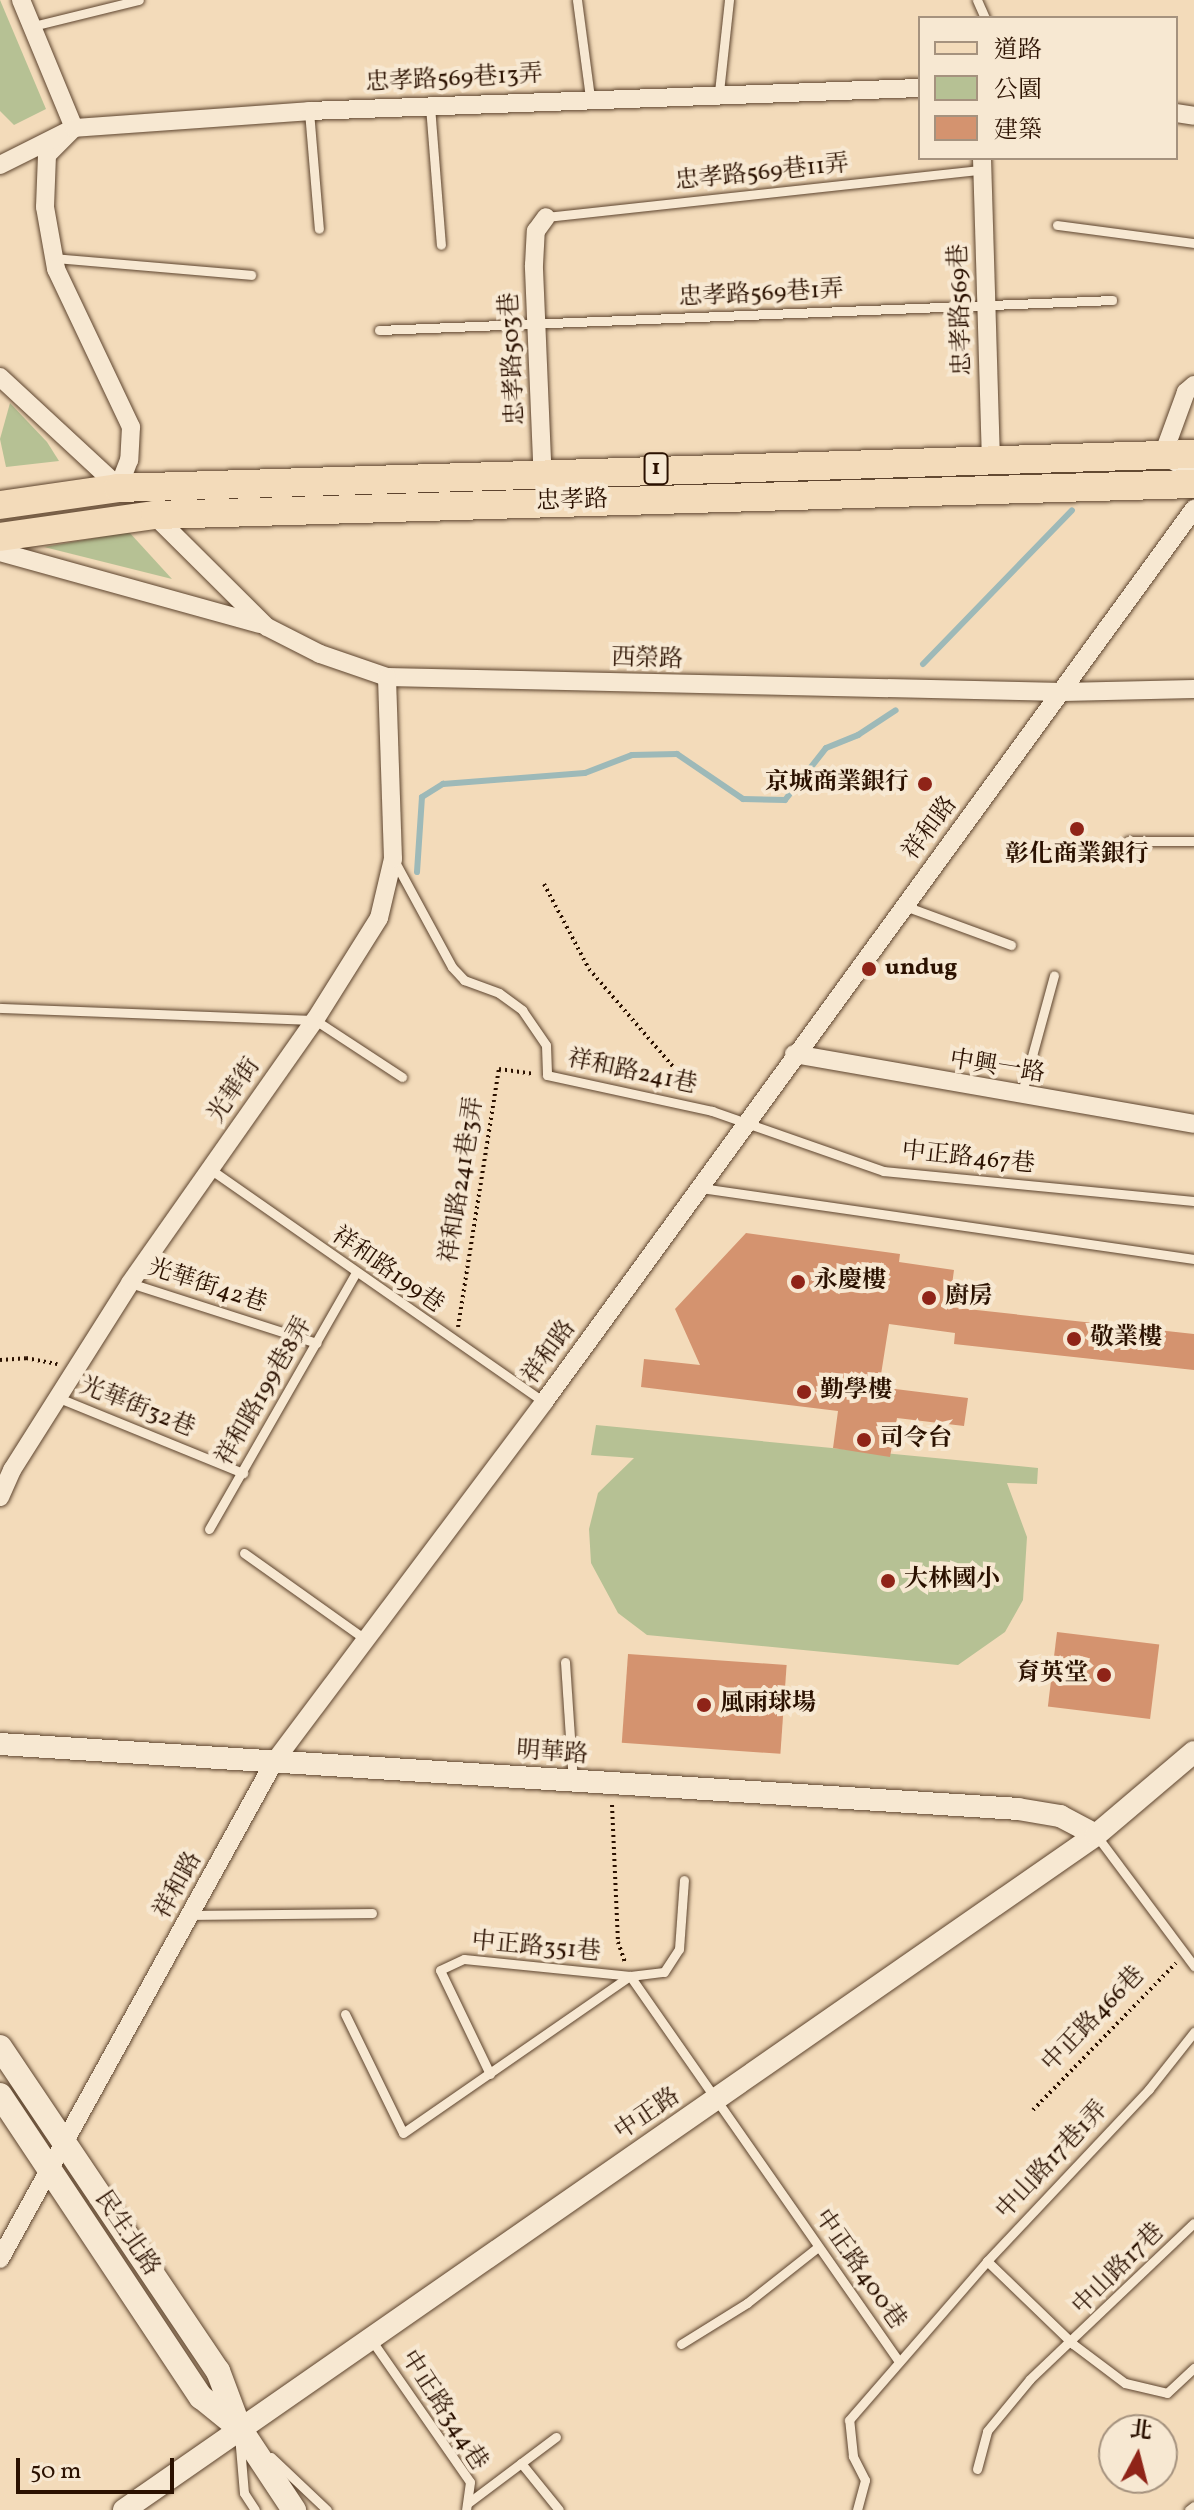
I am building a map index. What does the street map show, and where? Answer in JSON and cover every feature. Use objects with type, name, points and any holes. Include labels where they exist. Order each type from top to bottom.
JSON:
[{"type":"main road","name":"忠孝路","points":[[0,505],[118,488],[543,472],[1194,454]]},
{"type":"main road","name":"忠孝路","points":[[0,537],[155,515],[1194,484]]},
{"type":"main road","name":"民生北路","points":[[0,2047],[218,2371],[239,2427],[294,2510]]},
{"type":"main road","name":"民生北路","points":[[0,2095],[201,2397],[239,2427]]},
{"type":"street","points":[[21,0],[74,128],[47,155],[45,207],[54,258],[131,427],[129,460],[118,488]]},
{"type":"street","name":"忠孝路569巷13弄","points":[[4,155],[74,128],[309,111],[719,92],[918,88]]},
{"type":"street","name":"忠孝路569巷","points":[[982,164],[991,460]]},
{"type":"street","name":"忠孝路503巷","points":[[543,503],[539,326],[534,265],[536,231],[546,217]]},
{"type":"street","name":"西榮路","points":[[0,377],[118,488],[155,515],[267,627],[320,654],[387,677],[1063,692],[1194,689]]},
{"type":"street","points":[[1194,385],[1186,392],[1163,455],[1194,473]]},
{"type":"street","name":"祥和路","points":[[0,2259],[274,1762],[368,1641],[544,1402],[794,1054],[1063,692],[1194,509]]},
{"type":"street","points":[[0,552],[147,589],[267,627]]},
{"type":"street","name":"光華街","points":[[0,1497],[130,1283],[315,1020],[379,918],[393,859],[387,677]]},
{"type":"street","name":"中興一路","points":[[794,1054],[1194,1124]]},
{"type":"street","name":"明華路","points":[[0,1744],[1018,1809],[1060,1816],[1096,1835]]},
{"type":"street","name":"中正路","points":[[124,2510],[239,2427],[1096,1835],[1194,1752]]},
{"type":"lane","points":[[33,26],[139,0]]},
{"type":"lane","points":[[577,0],[590,98]]},
{"type":"lane","points":[[719,92],[729,0]]},
{"type":"lane","points":[[430,106],[441,245]]},
{"type":"lane","points":[[309,111],[319,229]]},
{"type":"lane","name":"忠孝路569巷11弄","points":[[546,217],[982,164]]},
{"type":"lane","points":[[1057,225],[1194,243]]},
{"type":"lane","points":[[54,258],[251,275]]},
{"type":"lane","name":"忠孝路569巷1弄","points":[[379,330],[539,326],[1112,300]]},
{"type":"lane","points":[[1128,841],[1194,841]]},
{"type":"lane","name":"祥和路241巷","points":[[393,859],[452,967],[464,980],[499,993],[522,1010],[546,1045],[547,1075],[746,1121]]},
{"type":"lane","points":[[904,906],[1011,945]]},
{"type":"lane","points":[[1021,1096],[1054,975]]},
{"type":"lane","points":[[0,1008],[315,1020],[402,1077]]},
{"type":"lane","name":"中正路467巷","points":[[746,1121],[883,1171],[1194,1201]]},
{"type":"lane","name":"祥和路199巷","points":[[210,1169],[455,1344],[544,1402]]},
{"type":"lane","points":[[698,1188],[1194,1259]]},
{"type":"lane","name":"祥和路199巷8弄","points":[[209,1529],[355,1274]]},
{"type":"lane","name":"光華街42巷","points":[[130,1283],[317,1343]]},
{"type":"lane","name":"光華街32巷","points":[[59,1398],[243,1473]]},
{"type":"lane","points":[[244,1553],[368,1641]]},
{"type":"lane","points":[[565,1662],[573,1781]]},
{"type":"lane","points":[[1096,1835],[1182,1956],[1194,1966]]},
{"type":"lane","name":"中正路351巷","points":[[490,2074],[440,1970],[464,1959],[630,1976],[664,1972],[679,1949],[684,1880]]},
{"type":"lane","points":[[191,1915],[372,1913]]},
{"type":"lane","points":[[345,2014],[403,2133],[630,1976]]},
{"type":"lane","name":"中正路351巷","points":[[630,1976],[715,2100]]},
{"type":"lane","name":"中山路17巷1弄","points":[[899,2362],[987,2261],[1149,2089],[1194,2032]]},
{"type":"lane","name":"中正路400巷","points":[[715,2100],[899,2362],[849,2420],[853,2456],[865,2480],[857,2510]]},
{"type":"lane","name":"中山路17巷","points":[[977,2469],[987,2431],[1030,2379],[1073,2344],[1194,2223]]},
{"type":"lane","points":[[681,2344],[747,2303],[818,2247]]},
{"type":"lane","points":[[987,2261],[1073,2344]]},
{"type":"lane","name":"中正路344巷","points":[[370,2337],[470,2482],[467,2507]]},
{"type":"lane","name":"中山路17巷","points":[[1073,2344],[1125,2383],[1167,2393],[1194,2368]]},
{"type":"lane","points":[[239,2427],[244,2493],[255,2510]]},
{"type":"lane","points":[[239,2427],[327,2510]]},
{"type":"lane","points":[[467,2507],[556,2437]]},
{"type":"lane","points":[[521,2463],[559,2510]]},
{"type":"lane","points":[[1189,2510],[1194,2506]]},
{"type":"path","points":[[544,884],[589,969],[712,1111]]},
{"type":"path","name":"祥和路241巷3弄","points":[[455,1344],[499,1069],[547,1075]]},
{"type":"path","points":[[0,1360],[26,1358],[77,1369]]},
{"type":"path","points":[[612,1784],[618,1942],[630,1976]]},
{"type":"path","name":"中正路466巷","points":[[1033,2110],[1182,1956]]},
{"type":"green space","points":[[0,0],[46,109],[14,125],[0,111]]},
{"type":"green space","points":[[10,403],[47,442],[59,461],[6,467],[0,439]]},
{"type":"green space","points":[[129,532],[172,579],[44,547]]},
{"type":"green space","points":[[596,1425],[1038,1468],[1037,1484],[1007,1483],[1027,1537],[1023,1600],[1005,1632],[958,1665],[647,1635],[618,1613],[591,1563],[589,1529],[598,1493],[634,1458],[591,1455]]},
{"type":"building","points":[[746,1233],[900,1254],[899,1262],[954,1270],[949,1307],[1194,1334],[1194,1370],[954,1344],[955,1333],[889,1324],[879,1387],[968,1398],[964,1426],[897,1418],[890,1457],[833,1448],[838,1411],[641,1387],[644,1359],[700,1365],[675,1309]]},
{"type":"building","name":"育英堂","points":[[1057,1632],[1159,1645],[1150,1719],[1048,1706]]},
{"type":"building","name":"風雨球場","points":[[628,1654],[787,1665],[780,1754],[622,1743]]},
{"type":"waterway","points":[[923,664],[1072,510]]},
{"type":"waterway","points":[[417,872],[422,797],[443,784],[585,773],[632,755],[677,754],[743,799],[785,800],[826,748],[858,735],[896,710]]},
{"type":"place","name":"京城商業銀行","points":[[925,784]]},
{"type":"place","name":"彰化商業銀行","points":[[1077,829]]},
{"type":"place","name":"undug","points":[[869,969]]},
{"type":"place","name":"永慶樓","points":[[798,1282]]},
{"type":"place","name":"廚房","points":[[929,1298]]},
{"type":"place","name":"敬業樓","points":[[1074,1339]]},
{"type":"place","name":"勤學樓","points":[[804,1392]]},
{"type":"place","name":"司令台","points":[[864,1440]]},
{"type":"place","name":"大林國小","points":[[888,1581]]},
{"type":"place","name":"育英堂","points":[[1104,1675]]},
{"type":"place","name":"風雨球場","points":[[704,1705]]}]
